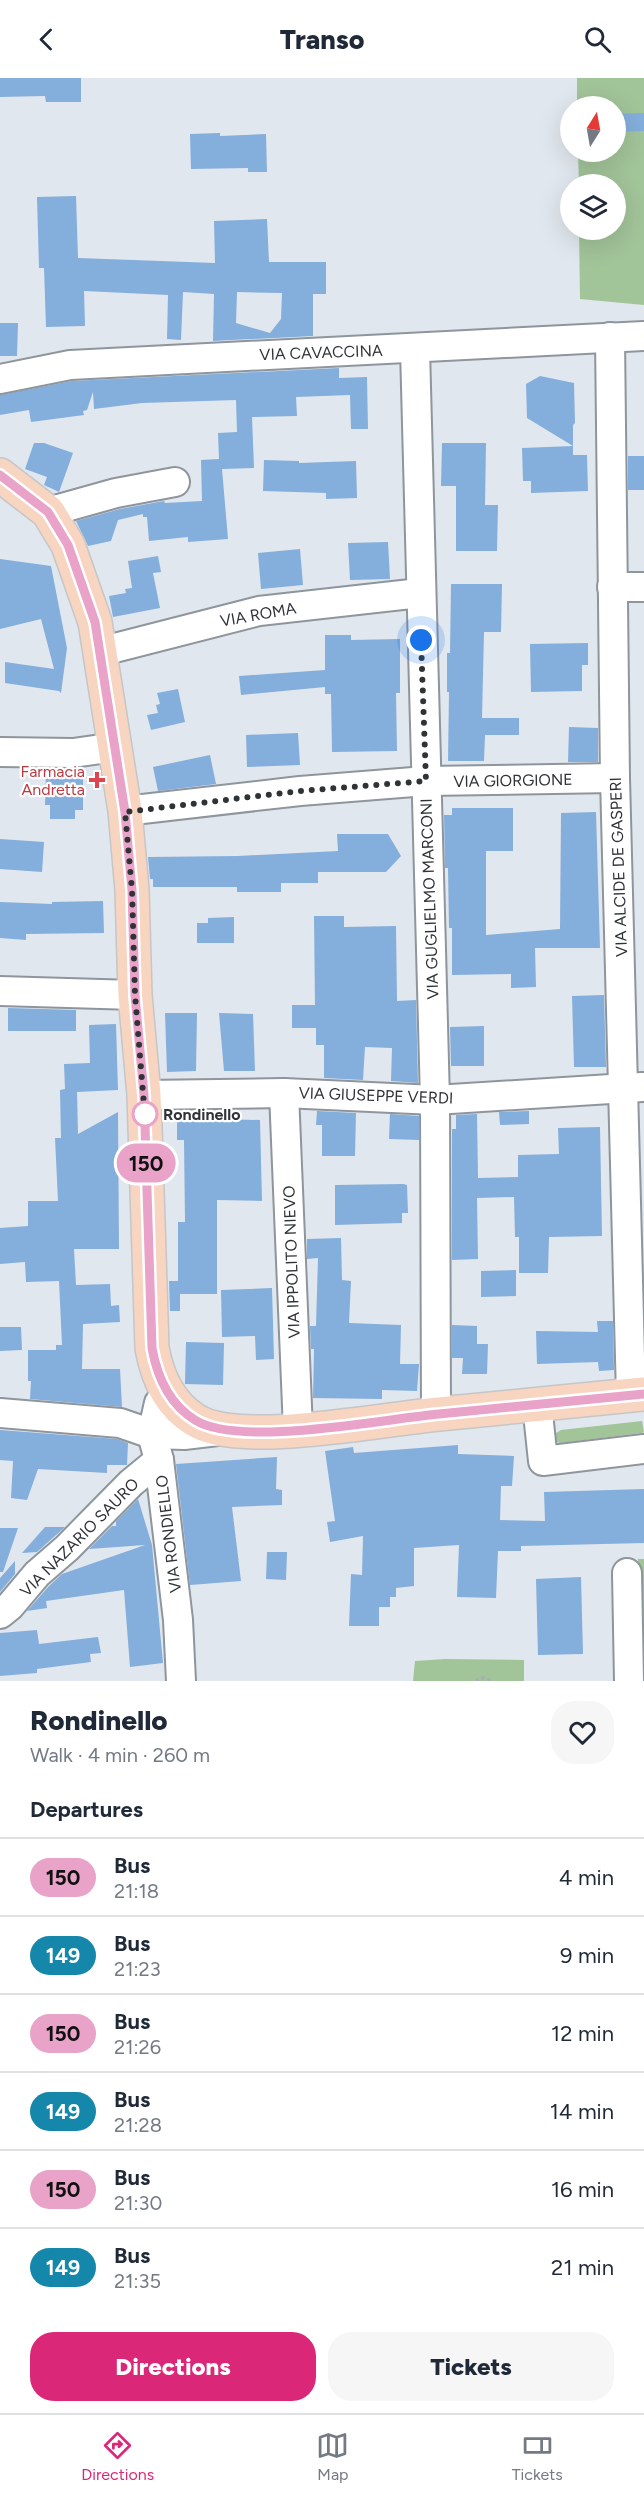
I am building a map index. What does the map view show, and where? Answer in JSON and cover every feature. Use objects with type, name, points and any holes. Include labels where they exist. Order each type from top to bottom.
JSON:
[{"type":"main road","points":[[0,475],[48,512],[72,556],[95,622],[125,812],[132,890],[135,995],[144,1095],[152,1348],[156,1371],[174,1400],[195,1420],[226,1431],[298,1431],[436,1414],[637,1395]]},
{"type":"street","name":"VIA CAVACCINA","points":[[0,379],[70,365],[210,356],[415,349],[644,336]]},
{"type":"street","name":"VIA ALCIDE DE GASPERI","points":[[610,337],[615,778],[634,1087],[637,1395]]},
{"type":"street","name":"VIA GUGLIELMO MARCONI","points":[[415,349],[435,1100],[436,1414]]},
{"type":"street","points":[[48,512],[116,493],[175,482]]},
{"type":"street","points":[[612,587],[644,587]]},
{"type":"street","name":"VIA ROMA","points":[[99,652],[259,610],[420,593]]},
{"type":"street","points":[[0,752],[73,753],[115,747]]},
{"type":"street","name":"VIA GIORGIONE","points":[[125,812],[300,791],[426,781],[615,778]]},
{"type":"street","points":[[0,991],[135,995]]},
{"type":"street","name":"VIA GIUSEPPE VERDI","points":[[144,1095],[284,1093],[435,1100],[634,1087]]},
{"type":"street","name":"VIA IPPOLITO NIEVO","points":[[284,1093],[298,1431]]},
{"type":"street","name":"VIA RONDIELLO","points":[[174,1400],[159,1403],[155,1447],[178,1620],[181,1681]]},
{"type":"street","points":[[537,1404],[543,1461],[644,1449]]},
{"type":"street","points":[[0,1413],[120,1423],[155,1447],[184,1435],[226,1431]]},
{"type":"street","name":"VIA NAZARIO SAURO","points":[[0,1614],[10,1606],[37,1574],[67,1548],[131,1483],[155,1447]]},
{"type":"street","points":[[627,1573],[629,1681]]},
{"type":"path","points":[[476,1681],[482,1678],[492,1681]]},
{"type":"green space","points":[[577,78],[644,78],[644,305],[580,299],[579,240],[626,240],[626,174],[579,174],[578,162],[626,162],[626,96],[577,96]]},
{"type":"green space","points":[[642,1421],[644,1432],[642,1433],[561,1443],[556,1442],[553,1435],[561,1430]]},
{"type":"green space","points":[[638,1559],[644,1559],[644,1681],[639,1681]]},
{"type":"green space","points":[[524,1660],[524,1681],[413,1681],[415,1661]]},
{"type":"building","points":[[0,78],[81,78],[81,102],[46,102],[45,96],[0,97]]},
{"type":"building","points":[[644,113],[644,131],[626,132],[626,114]]},
{"type":"building","points":[[220,133],[220,136],[266,134],[267,172],[248,172],[248,168],[191,169],[190,134]]},
{"type":"building","points":[[76,196],[78,258],[215,263],[214,221],[267,219],[269,262],[326,262],[326,294],[313,294],[313,336],[213,341],[214,294],[183,292],[181,340],[167,339],[168,295],[84,291],[85,326],[46,327],[44,268],[39,268],[37,197]],"holes":[[[237,292],[282,293],[281,319],[270,333],[236,323]]]},
{"type":"building","points":[[0,323],[18,323],[17,356],[0,356]]},
{"type":"building","points":[[339,368],[339,378],[367,377],[368,429],[351,429],[350,395],[296,397],[297,416],[252,417],[254,468],[222,469],[228,539],[188,542],[188,537],[149,541],[147,517],[143,517],[143,514],[118,520],[111,541],[88,546],[76,521],[120,509],[164,501],[165,503],[202,501],[201,460],[219,459],[218,433],[237,432],[236,400],[142,403],[94,409],[93,392],[87,410],[83,411],[84,415],[31,422],[29,410],[0,415],[0,395],[72,381]]},
{"type":"building","points":[[540,376],[574,383],[573,446],[527,418],[526,384]]},
{"type":"building","points":[[34,443],[44,443],[73,453],[59,492],[44,485],[47,477],[25,469]]},
{"type":"building","points":[[442,443],[486,443],[485,505],[498,505],[497,551],[456,551],[456,486],[441,486]]},
{"type":"building","points":[[573,446],[573,455],[587,455],[588,491],[531,493],[531,481],[523,481],[522,448]]},
{"type":"building","points":[[628,456],[644,456],[644,490],[628,490]]},
{"type":"building","points":[[264,460],[299,461],[299,463],[356,461],[357,498],[326,499],[326,493],[263,491]]},
{"type":"building","points":[[388,542],[390,579],[350,580],[348,543]]},
{"type":"building","points":[[300,549],[303,585],[261,589],[258,553]]},
{"type":"building","points":[[158,556],[161,572],[153,573],[160,608],[113,617],[109,596],[126,593],[125,589],[132,588],[128,561]]},
{"type":"building","points":[[0,559],[51,566],[67,648],[61,693],[5,683],[5,662],[54,669],[41,619],[0,629]]},
{"type":"building","points":[[451,584],[502,584],[501,632],[484,632],[482,718],[519,718],[519,735],[485,735],[484,761],[448,761],[447,653],[450,653]]},
{"type":"building","points":[[325,635],[351,635],[351,640],[400,639],[400,693],[396,693],[397,751],[332,752],[331,694],[325,694],[325,687],[241,695],[239,676],[325,670]]},
{"type":"building","points":[[588,643],[588,665],[582,665],[582,691],[531,692],[530,644]]},
{"type":"building","points":[[178,689],[185,722],[151,730],[147,715],[158,713],[156,705],[160,704],[157,693]]},
{"type":"building","points":[[569,727],[598,728],[598,762],[568,762]]},
{"type":"building","points":[[298,733],[300,765],[247,767],[246,735]]},
{"type":"building","points":[[210,755],[216,784],[158,791],[153,767]]},
{"type":"building","points":[[83,768],[83,810],[75,810],[75,819],[50,819],[50,805],[45,805],[46,771]]},
{"type":"building","points":[[452,808],[513,808],[513,851],[486,851],[486,935],[560,929],[561,813],[596,812],[600,948],[535,948],[536,987],[511,988],[511,974],[452,975],[452,928],[449,928],[444,815],[452,815]]},
{"type":"building","points":[[337,834],[388,834],[401,856],[386,872],[318,872],[318,883],[281,883],[281,892],[237,892],[237,887],[153,887],[153,879],[150,879],[148,857],[238,856],[338,851]]},
{"type":"building","points":[[0,839],[44,842],[42,872],[0,869]]},
{"type":"building","points":[[103,901],[104,933],[26,934],[26,940],[0,938],[0,902],[52,904],[52,902]]},
{"type":"building","points":[[314,916],[344,916],[344,927],[396,926],[397,1001],[416,1000],[418,1083],[391,1081],[392,1048],[365,1047],[363,1080],[324,1078],[324,1045],[316,1045],[316,1028],[292,1028],[292,1005],[315,1005]]},
{"type":"building","points":[[234,917],[234,943],[197,943],[197,923],[208,923],[208,918]]},
{"type":"building","points":[[604,995],[606,1067],[574,1067],[572,996]]},
{"type":"building","points":[[8,1008],[76,1010],[76,1031],[8,1031]]},
{"type":"building","points":[[165,1013],[197,1013],[196,1071],[167,1072]]},
{"type":"building","points":[[219,1013],[253,1014],[255,1071],[224,1071]]},
{"type":"building","points":[[116,1024],[118,1090],[77,1092],[78,1134],[118,1112],[119,1249],[74,1249],[76,1285],[110,1284],[111,1306],[119,1305],[120,1322],[83,1324],[82,1369],[120,1369],[122,1407],[30,1399],[28,1350],[56,1350],[56,1345],[62,1345],[59,1281],[26,1282],[25,1262],[0,1264],[0,1228],[28,1226],[28,1201],[58,1201],[55,1138],[61,1138],[60,1090],[65,1089],[64,1064],[90,1063],[89,1025]]},
{"type":"building","points":[[484,1026],[484,1066],[451,1066],[450,1027]]},
{"type":"building","points":[[317,1111],[356,1113],[355,1156],[322,1156],[322,1125],[316,1125]]},
{"type":"building","points":[[529,1111],[529,1124],[500,1125],[499,1112]]},
{"type":"building","points":[[390,1114],[419,1116],[419,1140],[389,1139]]},
{"type":"building","points":[[477,1114],[478,1178],[518,1177],[518,1155],[559,1154],[558,1128],[600,1127],[602,1236],[549,1237],[548,1273],[519,1273],[519,1237],[515,1237],[514,1197],[477,1198],[478,1259],[452,1260],[452,1129],[456,1129],[456,1115]]},
{"type":"building","points":[[177,1118],[260,1120],[262,1201],[217,1200],[217,1294],[180,1294],[180,1311],[170,1311],[169,1281],[178,1281],[178,1222],[185,1222],[184,1140],[177,1140]]},
{"type":"building","points":[[335,1185],[407,1185],[408,1213],[402,1213],[402,1223],[335,1225]]},
{"type":"building","points":[[341,1238],[342,1280],[351,1281],[349,1323],[401,1325],[400,1364],[419,1364],[417,1391],[382,1390],[382,1399],[313,1398],[314,1349],[311,1349],[310,1326],[316,1326],[318,1258],[307,1259],[307,1239]]},
{"type":"building","points":[[516,1270],[516,1296],[481,1297],[481,1271]]},
{"type":"building","points":[[272,1288],[274,1359],[256,1360],[255,1336],[222,1337],[221,1290]]},
{"type":"building","points":[[597,1321],[613,1321],[614,1370],[599,1371],[598,1362],[537,1364],[536,1331],[598,1332]]},
{"type":"building","points":[[452,1325],[477,1326],[477,1344],[488,1344],[487,1374],[462,1374],[463,1358],[452,1358]]},
{"type":"building","points":[[0,1327],[21,1327],[22,1350],[0,1351]]},
{"type":"building","points":[[186,1342],[224,1343],[223,1385],[185,1384]]},
{"type":"building","points":[[0,1430],[117,1439],[128,1443],[127,1465],[107,1465],[107,1473],[38,1469],[27,1500],[11,1498],[13,1461],[0,1460]]},
{"type":"building","points":[[458,1445],[458,1454],[514,1456],[512,1486],[501,1486],[500,1520],[545,1521],[544,1492],[644,1489],[644,1543],[521,1546],[521,1551],[498,1551],[496,1598],[457,1597],[459,1545],[414,1548],[414,1586],[396,1588],[396,1597],[390,1597],[390,1607],[379,1607],[379,1626],[349,1626],[351,1574],[362,1575],[363,1536],[330,1542],[327,1522],[335,1521],[325,1451],[353,1447],[354,1453]]},
{"type":"building","points":[[277,1457],[276,1489],[282,1490],[282,1505],[232,1507],[241,1581],[190,1585],[176,1464]]},
{"type":"building","points":[[138,1499],[152,1545],[163,1663],[130,1667],[124,1590],[46,1601],[47,1608],[27,1611],[62,1574],[145,1545],[89,1549],[112,1526],[116,1526],[116,1521]]},
{"type":"building","points":[[45,1527],[65,1527],[37,1552],[22,1553]]},
{"type":"building","points":[[0,1528],[18,1528],[3,1572],[0,1572]]},
{"type":"building","points":[[267,1552],[287,1552],[286,1580],[266,1579]]},
{"type":"building","points":[[15,1561],[15,1574],[0,1592],[0,1578]]},
{"type":"building","points":[[581,1577],[583,1654],[538,1655],[536,1579]]},
{"type":"building","points":[[37,1630],[39,1644],[98,1637],[101,1653],[90,1654],[91,1662],[37,1669],[37,1673],[0,1676],[0,1633]]},
{"type":"bus line","name":"150","points":[[0,475],[48,512],[68,545],[95,622],[127,831],[132,890],[135,995],[144,1095],[152,1348],[156,1371],[163,1386],[181,1409],[195,1420],[226,1431],[243,1432],[298,1431],[436,1414],[644,1394]]},
{"type":"place","name":"Farmacia Andretta","points":[[97,780]]},
{"type":"place","name":"Rondinello","points":[[145,1114]]},
{"type":"route","points":[[145,1114],[145,1117],[135,995],[132,890],[125,812],[300,791],[426,781],[421,640]]}]
